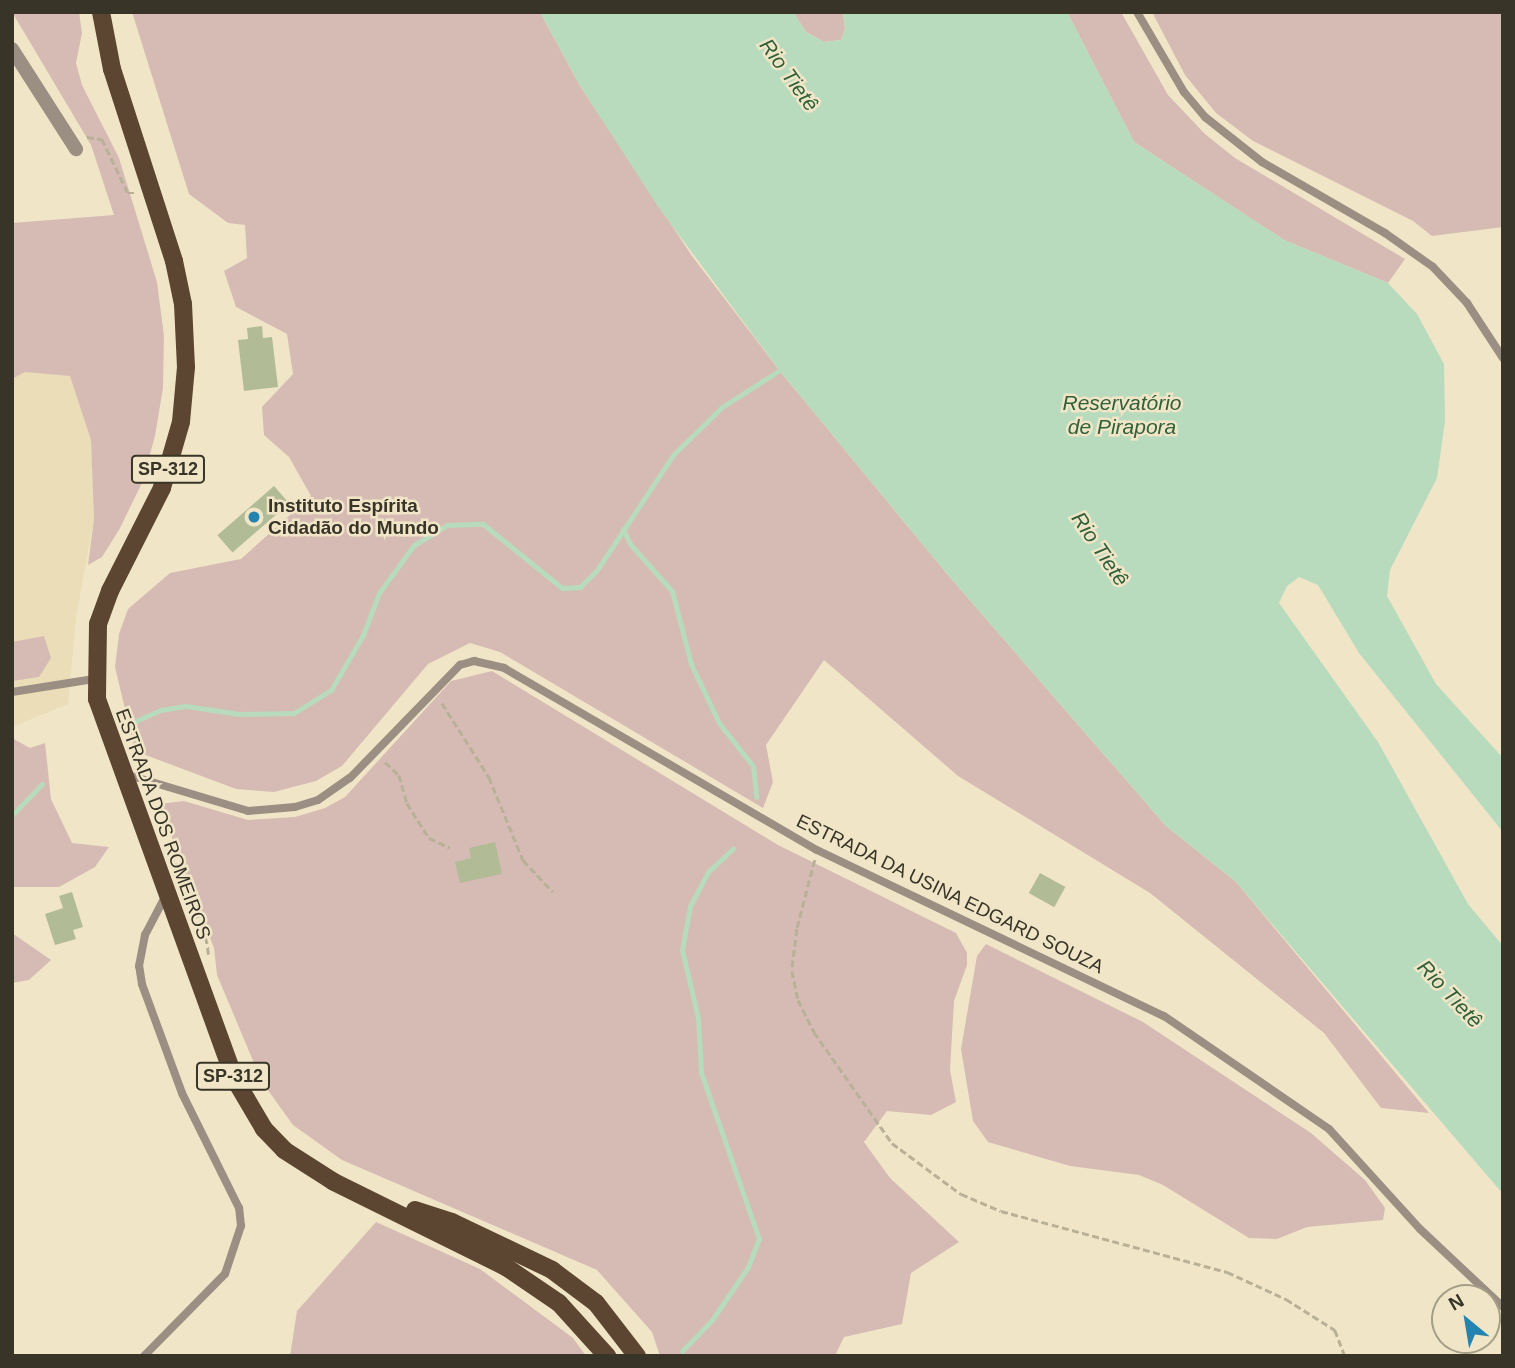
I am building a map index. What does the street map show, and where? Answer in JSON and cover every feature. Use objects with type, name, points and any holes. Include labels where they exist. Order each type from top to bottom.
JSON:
[{"type":"main road","name":"ESTRADA DOS ROMEIROS","points":[[101,12],[112,69],[155,195],[183,304],[186,367],[181,422],[162,488],[110,591],[98,624],[94,679],[103,724],[166,895],[246,1103],[284,1150],[358,1192],[469,1247],[541,1289],[578,1320],[607,1356]]},
{"type":"main road","name":"ESTRADA DOS ROMEIROS","points":[[358,1192],[453,1222],[552,1270],[596,1303],[637,1356]]},
{"type":"street","points":[[12,49],[76,149]]},
{"type":"lane","points":[[1137,12],[1184,92],[1205,117],[1262,162],[1385,233],[1433,267],[1467,303],[1503,358]]},
{"type":"lane","name":"ESTRADA DA USINA EDGARD SOUZA","points":[[121,773],[248,811],[268,811],[318,800],[375,752],[433,688],[460,664],[474,661],[504,668],[817,850],[1164,1016],[1329,1129],[1420,1229],[1503,1307]]},
{"type":"lane","points":[[12,692],[94,679]]},
{"type":"lane","points":[[144,1356],[225,1274],[241,1226],[239,1208],[182,1093],[142,984],[143,943],[166,895]]},
{"type":"path","points":[[67,135],[102,139],[128,193],[155,195]]},
{"type":"path","points":[[433,688],[489,777],[523,860],[553,892]]},
{"type":"path","points":[[375,752],[399,775],[407,803],[429,838],[450,848]]},
{"type":"path","points":[[817,850],[797,929],[792,971],[798,1000],[814,1032],[892,1143],[961,1194],[1002,1211],[1227,1272],[1286,1299],[1335,1329],[1345,1356]]},
{"type":"shaded area","points":[[12,12],[79,12],[82,33],[76,63],[82,85],[119,158],[157,282],[164,336],[163,388],[155,436],[142,483],[119,530],[102,557],[88,565],[94,519],[91,440],[70,376],[25,372],[12,379],[12,223],[114,215],[91,145]]},
{"type":"shaded area","points":[[132,12],[540,12],[580,86],[692,256],[779,370],[947,574],[1166,826],[1236,882],[1429,1113],[1381,1108],[1324,1033],[1150,893],[958,776],[824,660],[766,745],[773,782],[763,808],[500,652],[470,643],[428,664],[342,766],[316,781],[274,792],[236,789],[135,751],[115,667],[119,634],[128,609],[170,573],[241,559],[311,496],[289,457],[264,435],[262,407],[293,374],[287,334],[236,307],[224,271],[247,258],[245,225],[228,223],[189,194]]},
{"type":"shaded area","points":[[793,12],[843,12],[845,29],[841,40],[824,42],[806,32]]},
{"type":"shaded area","points":[[1067,12],[1121,12],[1168,95],[1205,134],[1235,158],[1405,259],[1388,283],[1284,240],[1134,142]]},
{"type":"shaded area","points":[[1152,12],[1503,12],[1503,227],[1432,236],[1413,221],[1253,141],[1216,113],[1185,75]]},
{"type":"shaded area","points":[[25,372],[70,375],[91,440],[94,519],[76,618],[68,704],[12,727],[12,379]]},
{"type":"shaded area","points":[[44,636],[51,658],[39,677],[12,681],[12,642]]},
{"type":"shaded area","points":[[492,671],[778,845],[956,933],[967,953],[967,965],[954,1001],[950,1070],[956,1102],[931,1115],[887,1111],[864,1142],[890,1178],[959,1242],[911,1273],[902,1324],[844,1337],[835,1356],[660,1356],[652,1332],[597,1270],[342,1160],[293,1125],[262,1082],[217,975],[214,948],[159,804],[184,801],[248,820],[295,817],[325,808],[345,797],[451,681]]},
{"type":"shaded area","points":[[12,738],[30,748],[45,743],[51,799],[72,843],[109,847],[95,867],[59,887],[12,887]]},
{"type":"shaded area","points":[[12,933],[51,960],[29,980],[12,983]]},
{"type":"shaded area","points":[[986,944],[1143,1022],[1311,1133],[1365,1180],[1385,1208],[1383,1220],[1307,1227],[1277,1239],[1249,1238],[1163,1185],[1139,1175],[1070,1166],[988,1142],[973,1121],[961,1049],[977,956]]},
{"type":"shaded area","points":[[376,1222],[480,1269],[573,1338],[586,1356],[290,1356],[297,1311]]},
{"type":"water","name":"Reservatório de Pirapora","points":[[540,12],[793,12],[806,32],[824,42],[841,40],[845,29],[843,12],[1067,12],[1134,142],[1284,240],[1388,283],[1417,314],[1444,364],[1445,421],[1437,478],[1390,570],[1387,596],[1436,684],[1503,758],[1503,832],[1359,653],[1318,585],[1299,577],[1287,586],[1279,603],[1378,742],[1468,904],[1503,946],[1503,1194],[1236,882],[1166,826],[947,574],[779,370],[659,208],[580,86]]},
{"type":"building","points":[[262,326],[263,338],[272,337],[278,387],[244,391],[238,340],[248,339],[247,328]]},
{"type":"building","points":[[274,486],[289,503],[232,553],[217,535]]},
{"type":"building","points":[[495,842],[502,874],[460,883],[455,862],[471,858],[469,848]]},
{"type":"building","points":[[1040,873],[1065,887],[1054,907],[1029,893]]},
{"type":"building","points":[[72,892],[83,927],[73,930],[76,939],[55,945],[45,914],[63,908],[59,896]]},
{"type":"waterway","points":[[129,724],[160,710],[186,706],[239,714],[294,713],[331,690],[363,635],[379,593],[414,545],[447,525],[483,524],[562,588],[580,587],[597,570],[673,455],[722,407],[783,368]]},
{"type":"waterway","points":[[623,529],[630,544],[672,591],[691,664],[719,723],[753,766],[756,797]]},
{"type":"waterway","points":[[12,815],[42,784]]},
{"type":"waterway","points":[[682,1351],[712,1320],[748,1267],[759,1239],[701,1072],[698,1018],[682,950],[690,906],[709,871],[733,849]]},
{"type":"place","name":"Instituto Espírita Cidadão do Mundo","points":[[254,517]]},
{"type":"water label","name":"Rio Tietê","points":[[789,75]]},
{"type":"water label","name":"Rio Tietê","points":[[1100,549]]},
{"type":"water label","name":"Rio Tietê","points":[[1450,994]]}]
